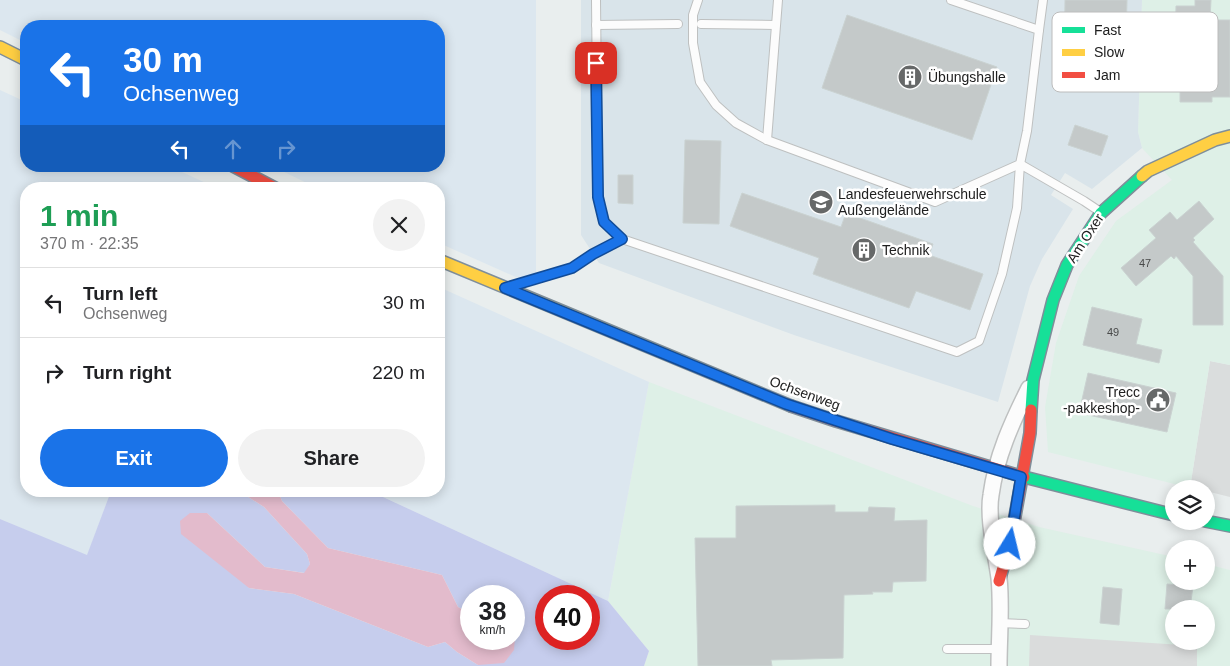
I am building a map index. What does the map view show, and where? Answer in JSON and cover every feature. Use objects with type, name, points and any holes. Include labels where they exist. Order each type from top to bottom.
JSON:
[{"type":"main road","points":[[0,47],[20,57]]},
{"type":"main road","name":"Am Oxer","points":[[999,581],[1010,544],[1030,433],[1033,380],[1053,300],[1067,265],[1101,213],[1148,172],[1207,143],[1230,136]]},
{"type":"main road","points":[[244,172],[264,182]]},
{"type":"main road","name":"Ochsenweg","points":[[445,263],[786,404],[996,470],[1165,513]]},
{"type":"main road","points":[[1215,523],[1230,526]]},
{"type":"street","name":"Am Oxer","points":[[999,666],[999,581],[990,497],[996,470],[1011,426],[1033,380]]},
{"type":"lane","points":[[596,0],[598,197],[604,222],[622,239],[957,352],[979,341],[1002,274],[1017,208],[1020,164],[1027,131],[1043,0]]},
{"type":"lane","points":[[698,0],[694,15],[693,43],[700,82],[716,106],[736,123],[767,140],[935,202],[1020,164]]},
{"type":"lane","points":[[767,140],[778,0]]},
{"type":"lane","points":[[951,0],[1039,30]]},
{"type":"lane","points":[[596,25],[678,24]]},
{"type":"lane","points":[[701,24],[775,25]]},
{"type":"lane","points":[[1020,164],[1084,200],[1101,213]]},
{"type":"lane","points":[[505,288],[572,268],[593,254],[622,239]]},
{"type":"lane","points":[[999,623],[1025,624]]},
{"type":"lane","points":[[947,650],[999,649]]},
{"type":"shaded area","points":[[0,0],[536,0],[536,286],[445,246],[445,182],[305,182],[284,172],[445,172],[445,20],[20,20],[20,40],[0,30]]},
{"type":"shaded area","name":"Landesfeuerwehrschule Außengelände","points":[[581,0],[1142,0],[1142,12],[1052,12],[1052,92],[1139,92],[1138,132],[1142,148],[1092,189],[1065,173],[1051,195],[1073,209],[1042,259],[1030,286],[998,402],[794,335],[599,263],[581,235]]},
{"type":"shaded area","points":[[1142,0],[1230,0],[1230,365],[1210,361],[1191,480],[1165,480],[1165,482],[1048,452],[1045,407],[1056,343],[1079,276],[1116,221],[1172,180],[1142,148],[1138,132],[1139,92],[1218,92],[1218,12],[1142,12]]},
{"type":"shaded area","points":[[0,90],[20,99],[20,172],[182,172],[204,182],[20,182],[20,497],[109,497],[87,556],[0,519]]},
{"type":"shaded area","points":[[445,290],[649,382],[608,601],[600,597],[600,585],[573,585],[383,497],[445,497]]},
{"type":"shaded area","points":[[1210,361],[1230,365],[1230,497],[1215,493],[1215,480],[1191,480]]},
{"type":"shaded area","points":[[649,382],[973,506],[1039,527],[1165,555],[1165,590],[1215,590],[1215,566],[1230,570],[1230,666],[644,666],[649,651],[608,601]]},
{"type":"shaded area","points":[[109,497],[248,497],[264,507],[307,554],[310,564],[305,573],[265,567],[207,513],[249,588],[294,594],[428,647],[445,642],[478,665],[499,650],[525,650],[525,585],[460,585],[460,608],[442,575],[328,548],[282,501],[280,497],[383,497],[573,585],[535,585],[535,650],[600,650],[600,597],[608,601],[649,651],[644,666],[0,666],[0,519],[87,555]]},
{"type":"shaded area","points":[[248,497],[280,497],[282,501],[328,548],[442,575],[460,608],[460,650],[514,650],[504,663],[478,665],[445,642],[428,647],[294,594],[249,588],[181,534],[180,521],[190,513],[207,513],[265,567],[304,573],[310,564],[307,554],[264,507]]},
{"type":"shaded area","points":[[1030,635],[1165,644],[1165,650],[1197,650],[1197,666],[1029,666]]},
{"type":"building","points":[[1065,0],[1127,0],[1127,12],[1065,12]]},
{"type":"building","points":[[1195,0],[1211,0],[1210,12],[1176,12],[1176,6],[1195,6]]},
{"type":"building","name":"Übungshalle","points":[[847,15],[997,67],[972,140],[822,88]]},
{"type":"building","points":[[1218,20],[1230,20],[1230,97],[1212,97],[1212,102],[1180,102],[1180,92],[1218,92]]},
{"type":"building","points":[[1075,125],[1108,136],[1101,156],[1068,145]]},
{"type":"building","points":[[685,140],[721,141],[719,224],[683,223]]},
{"type":"building","points":[[618,175],[633,175],[633,204],[618,203]]},
{"type":"building","name":"Technik","points":[[742,193],[841,227],[846,213],[933,244],[929,255],[983,274],[970,310],[916,291],[909,308],[813,274],[819,258],[730,226]]},
{"type":"building","points":[[1199,201],[1214,219],[1193,238],[1195,240],[1193,242],[1223,276],[1223,325],[1193,325],[1193,276],[1176,256],[1174,259],[1171,256],[1136,286],[1121,268],[1156,238],[1149,230],[1170,212],[1177,220]]},
{"type":"building","points":[[1092,307],[1142,319],[1136,344],[1162,350],[1159,363],[1083,345]]},
{"type":"building","points":[[1088,373],[1176,393],[1167,432],[1079,413]]},
{"type":"building","points":[[835,505],[835,512],[868,512],[869,507],[895,508],[894,521],[927,520],[926,581],[893,582],[892,592],[844,595],[843,658],[771,660],[772,666],[698,666],[695,538],[736,538],[736,506]]},
{"type":"building","points":[[1103,587],[1122,589],[1119,625],[1100,623]]},
{"type":"building","points":[[1167,590],[1192,590],[1191,600],[1166,600]]},
{"type":"traffic: fast","points":[[1031,410],[1033,380],[1053,300],[1067,265],[1101,213],[1142,176]]},
{"type":"traffic: fast","points":[[1024,477],[1165,513]]},
{"type":"traffic: fast","points":[[1215,523],[1230,526]]},
{"type":"traffic: slow","points":[[0,47],[20,57]]},
{"type":"traffic: slow","points":[[1142,176],[1148,171],[1215,140],[1230,136]]},
{"type":"traffic: slow","points":[[445,262],[791,406]]},
{"type":"traffic: jam","points":[[244,172],[264,182]]},
{"type":"traffic: jam","points":[[791,406],[1024,477]]},
{"type":"traffic: jam","points":[[999,581],[1010,544],[1030,433],[1031,410]]},
{"type":"place","name":"Übungshalle","points":[[910,77]]},
{"type":"place","name":"Landesfeuerwehrschule Außengelände","points":[[821,202]]},
{"type":"place","name":"Technik","points":[[864,250]]},
{"type":"place","name":"Trecc -pakkeshop-","points":[[1158,400]]},
{"type":"route","points":[[596,63],[598,197],[604,222],[622,239],[593,254],[572,268],[505,288],[786,404],[892,439],[1021,477],[1010,544]]}]
